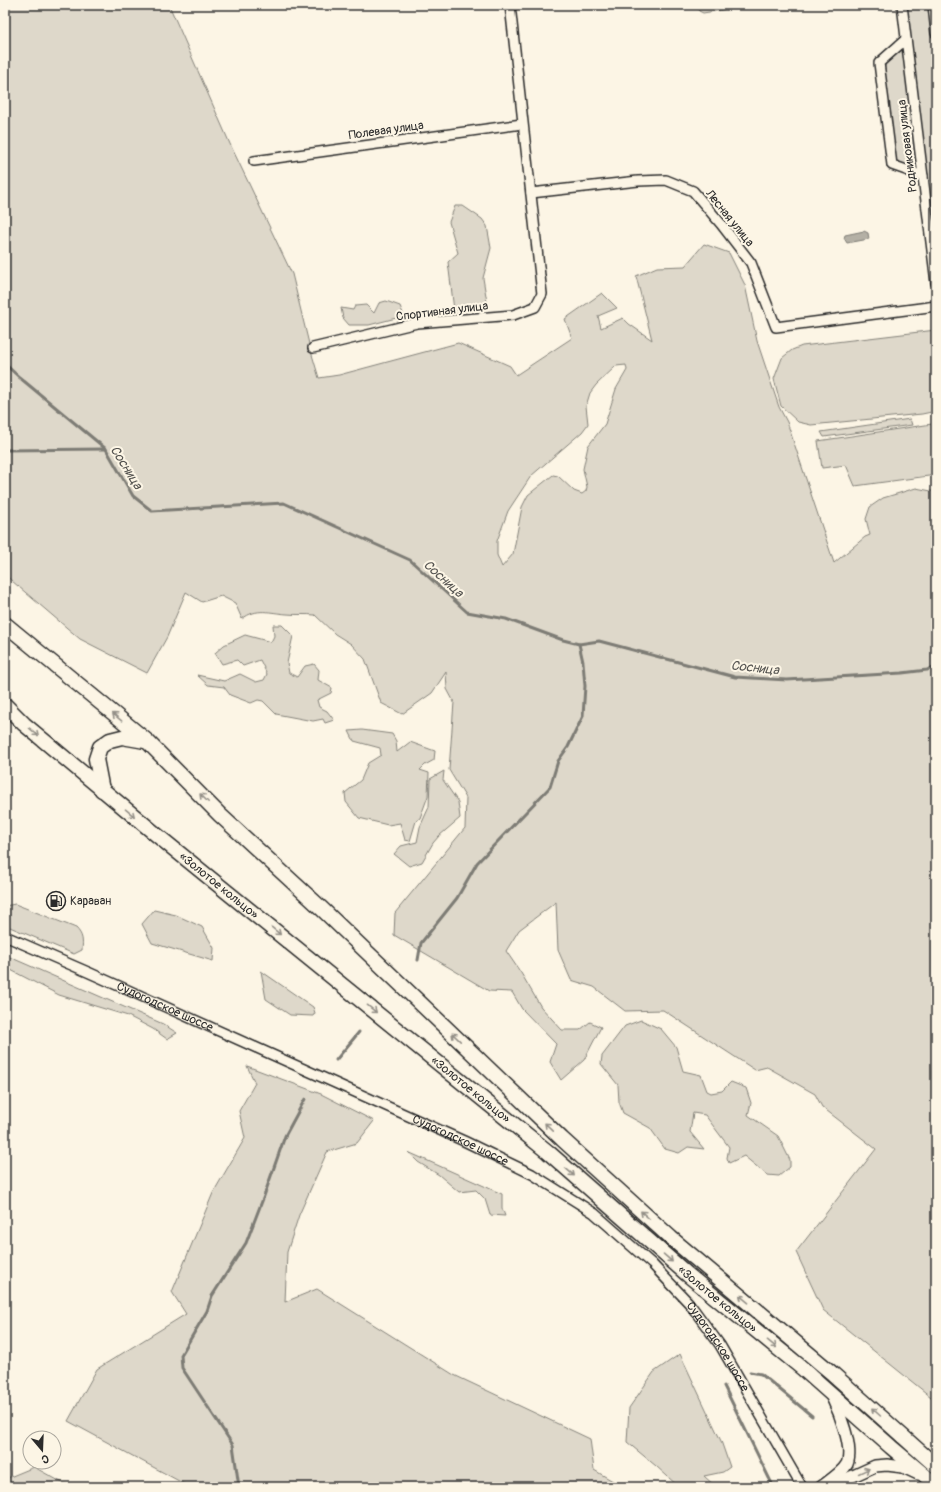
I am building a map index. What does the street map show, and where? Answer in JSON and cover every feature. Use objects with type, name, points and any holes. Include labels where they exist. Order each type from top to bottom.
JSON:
[{"type":"main road","name":"«Золотое кольцо»","points":[[5,624],[147,742],[220,815],[326,913],[562,1139],[671,1238],[833,1374],[936,1466]]},
{"type":"main road","name":"«Золотое кольцо»","points":[[5,706],[102,790],[548,1152],[688,1275],[802,1368],[933,1483]]},
{"type":"main road","points":[[102,790],[96,759],[100,747],[110,740],[122,737],[147,742]]},
{"type":"street","points":[[510,5],[522,124],[531,193]]},
{"type":"street","name":"Родниковая улица","points":[[902,5],[936,283]]},
{"type":"street","points":[[933,5],[936,33]]},
{"type":"street","points":[[906,39],[878,63],[892,165],[922,176]]},
{"type":"street","name":"Полевая улица","points":[[254,161],[522,124]]},
{"type":"street","name":"Лесная улица","points":[[531,193],[638,181],[666,180],[693,192],[721,224],[751,263],[776,328],[936,306]]},
{"type":"street","name":"Спортивная улица","points":[[313,348],[417,323],[513,315],[535,307],[542,294],[531,193]]},
{"type":"street","name":"Судогодское шоссе","points":[[5,936],[464,1141],[532,1174],[594,1213],[652,1264],[690,1304],[720,1345],[802,1487]]},
{"type":"street","points":[[821,1487],[834,1477],[846,1464],[848,1459],[848,1449],[843,1419],[831,1394]]},
{"type":"street","points":[[829,1487],[875,1466],[887,1465],[903,1467],[933,1483]]},
{"type":"shaded area","points":[[5,5],[169,5],[230,144],[292,274],[319,378],[339,375],[458,343],[510,366],[516,375],[572,338],[565,319],[602,293],[617,308],[598,316],[601,328],[623,318],[652,340],[636,276],[657,267],[685,266],[704,244],[729,253],[745,285],[757,341],[779,407],[787,422],[834,563],[865,537],[870,535],[866,519],[870,507],[883,498],[916,488],[936,492],[936,1401],[823,1310],[796,1252],[876,1149],[822,1107],[815,1094],[767,1067],[755,1070],[663,1010],[625,1011],[594,987],[571,980],[558,950],[556,902],[519,930],[506,951],[541,1007],[562,1030],[580,1030],[590,1022],[601,1027],[584,1060],[561,1080],[550,1062],[556,1044],[522,1009],[512,992],[489,991],[394,935],[395,913],[465,828],[466,798],[449,770],[454,702],[447,689],[446,672],[432,693],[402,714],[381,703],[365,659],[351,644],[335,634],[315,615],[258,612],[248,615],[242,619],[235,603],[221,596],[202,602],[186,592],[167,637],[147,673],[80,639],[5,575]],"holes":[[[626,365],[627,370],[616,389],[605,424],[588,446],[583,469],[587,487],[586,491],[582,494],[574,491],[558,476],[553,475],[528,495],[522,507],[513,554],[502,567],[497,555],[497,541],[508,511],[531,476],[582,432],[588,424],[586,406],[590,393],[596,385],[616,366]]]},
{"type":"shaded area","points":[[696,5],[747,5],[703,13],[699,11]]},
{"type":"shaded area","points":[[905,5],[929,5],[936,63],[936,268]]},
{"type":"shaded area","points":[[901,49],[905,51],[919,166],[916,168],[899,165],[895,160],[884,70],[886,63]]},
{"type":"shaded area","points":[[455,206],[463,206],[482,219],[487,226],[491,248],[483,278],[488,308],[454,310],[448,262],[458,253],[449,222]]},
{"type":"shaded area","points":[[864,231],[868,233],[869,239],[847,243],[844,238],[845,235]]},
{"type":"shaded area","points":[[386,301],[400,306],[404,316],[369,325],[349,325],[343,318],[341,308],[353,310],[355,306],[366,305],[374,313],[379,303]]},
{"type":"shaded area","points":[[936,330],[936,411],[922,414],[811,425],[798,422],[781,406],[774,379],[782,358],[792,350],[802,346]]},
{"type":"shaded area","points":[[910,419],[912,425],[824,437],[821,432]]},
{"type":"shaded area","points":[[932,424],[936,456],[936,475],[855,486],[846,465],[822,468],[818,441]]},
{"type":"shaded area","points":[[273,625],[282,625],[293,636],[287,663],[289,673],[297,677],[305,666],[314,664],[319,670],[318,680],[332,688],[331,693],[317,700],[319,707],[327,711],[334,720],[325,723],[323,719],[313,721],[276,714],[263,701],[258,700],[251,703],[230,695],[224,687],[208,685],[197,675],[224,681],[240,674],[256,682],[264,680],[267,674],[260,660],[243,666],[237,660],[222,664],[215,653],[224,645],[245,635],[271,642],[274,636]]},
{"type":"shaded area","points":[[362,730],[392,734],[396,741],[397,752],[410,742],[435,751],[434,760],[420,770],[429,773],[428,796],[420,818],[416,821],[410,841],[405,840],[400,823],[388,825],[359,818],[346,802],[345,793],[361,780],[368,763],[381,755],[380,748],[354,741],[349,731]]},
{"type":"shaded area","points":[[444,771],[443,780],[458,802],[460,818],[439,836],[422,862],[409,866],[394,854],[401,846],[417,842],[420,827],[429,807],[430,779]]},
{"type":"shaded area","points":[[15,904],[76,928],[82,938],[82,950],[74,954],[5,925],[5,906]]},
{"type":"shaded area","points":[[154,910],[176,915],[202,927],[214,948],[213,961],[152,943],[142,924]]},
{"type":"shaded area","points":[[5,955],[163,1024],[177,1033],[167,1039],[153,1029],[128,1016],[59,995],[5,967]]},
{"type":"shaded area","points":[[261,971],[313,1007],[315,1013],[313,1016],[290,1015],[266,999]]},
{"type":"shaded area","points":[[641,1020],[661,1029],[676,1047],[683,1071],[701,1075],[707,1091],[711,1093],[722,1091],[731,1082],[746,1088],[751,1103],[748,1115],[778,1136],[790,1160],[790,1167],[779,1176],[767,1175],[744,1156],[729,1163],[727,1158],[729,1147],[705,1115],[693,1113],[690,1132],[704,1149],[688,1147],[679,1153],[665,1149],[650,1128],[623,1113],[619,1102],[618,1085],[601,1064],[602,1056],[625,1026]]},
{"type":"shaded area","points":[[247,1066],[321,1094],[374,1121],[357,1143],[327,1152],[299,1215],[287,1252],[285,1302],[317,1289],[454,1375],[590,1439],[594,1470],[623,1487],[190,1487],[68,1421],[97,1369],[186,1314],[172,1292],[213,1193],[245,1138],[239,1111],[255,1083]]},
{"type":"shaded area","points":[[408,1152],[502,1194],[502,1208],[505,1216],[490,1215],[485,1199],[476,1190],[459,1192],[439,1175],[418,1162]]},
{"type":"shaded area","points":[[680,1354],[721,1441],[730,1467],[723,1472],[704,1476],[716,1487],[679,1487],[627,1442],[629,1408],[654,1372]]},
{"type":"shaded area","points":[[27,1470],[39,1470],[70,1487],[5,1487],[5,1479]]},
{"type":"waterway","name":"Сосница","points":[[5,364],[106,449],[133,496],[152,511],[284,503],[410,560],[467,612],[506,619],[563,640],[579,644],[599,641],[735,677],[787,680],[902,673],[927,670],[936,667]]},
{"type":"waterway","points":[[5,450],[106,449]]},
{"type":"waterway","points":[[418,960],[421,943],[457,898],[477,863],[550,787],[558,761],[568,747],[583,716],[585,686],[583,662],[579,644]]},
{"type":"waterway","points":[[336,1060],[359,1032]]},
{"type":"waterway","points":[[239,1487],[233,1445],[182,1368],[181,1355],[207,1311],[212,1296],[246,1243],[285,1136],[305,1099]]},
{"type":"waterway","points":[[750,1372],[761,1374],[812,1416]]},
{"type":"waterway","points":[[724,1386],[773,1486]]},
{"type":"place","name":"Караван","points":[[56,901]]}]
